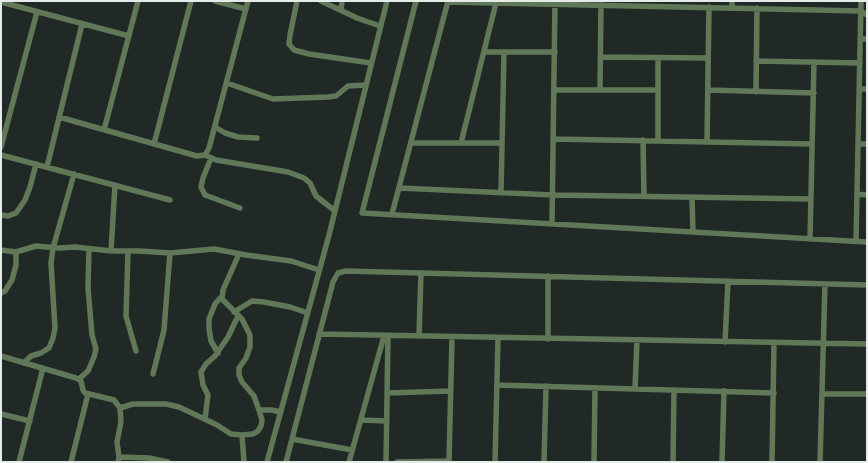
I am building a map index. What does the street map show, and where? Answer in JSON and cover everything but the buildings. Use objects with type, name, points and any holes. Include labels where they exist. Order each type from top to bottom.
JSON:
[{"type":"street","points":[[104,130],[138,1]]},
{"type":"street","points":[[154,144],[191,1]]},
{"type":"street","points":[[215,1],[246,9]]},
{"type":"street","points":[[205,155],[209,148],[215,127],[248,1]]},
{"type":"street","points":[[297,1],[289,44],[294,50],[309,54],[371,62]]},
{"type":"street","points":[[321,1],[380,26]]},
{"type":"street","points":[[341,10],[342,1]]},
{"type":"street","points":[[267,462],[335,211],[387,1]]},
{"type":"street","points":[[416,1],[362,213],[867,242]]},
{"type":"street","points":[[732,1],[732,8]]},
{"type":"street","points":[[856,241],[861,1]]},
{"type":"street","points":[[1,2],[129,36]]},
{"type":"street","points":[[392,214],[448,2],[555,3],[861,11],[867,15]]},
{"type":"street","points":[[461,143],[496,3]]},
{"type":"street","points":[[552,224],[555,3]]},
{"type":"street","points":[[600,90],[601,5]]},
{"type":"street","points":[[707,142],[709,7]]},
{"type":"street","points":[[756,92],[757,8]]},
{"type":"street","points":[[1,147],[37,12]]},
{"type":"street","points":[[47,167],[82,24]]},
{"type":"street","points":[[860,39],[867,39]]},
{"type":"street","points":[[484,52],[555,52]]},
{"type":"street","points":[[501,192],[504,52]]},
{"type":"street","points":[[601,57],[708,58]]},
{"type":"street","points":[[658,58],[658,141]]},
{"type":"street","points":[[756,61],[860,63]]},
{"type":"street","points":[[810,239],[814,62]]},
{"type":"street","points":[[227,84],[273,99],[336,96],[348,86],[366,85]]},
{"type":"street","points":[[859,89],[867,89]]},
{"type":"street","points":[[554,90],[658,90]]},
{"type":"street","points":[[708,90],[814,93]]},
{"type":"street","points":[[59,117],[197,156],[205,155],[216,160],[288,172],[304,178],[310,183],[316,196],[335,211]]},
{"type":"street","points":[[215,127],[238,137],[257,138]]},
{"type":"street","points":[[553,139],[812,144]]},
{"type":"street","points":[[643,140],[644,196]]},
{"type":"street","points":[[411,142],[502,143]]},
{"type":"street","points":[[858,144],[867,144]]},
{"type":"street","points":[[1,155],[170,200]]},
{"type":"street","points":[[211,158],[201,187],[205,196],[240,208]]},
{"type":"street","points":[[1,215],[8,216],[16,213],[25,200],[36,164]]},
{"type":"street","points":[[24,363],[30,356],[41,353],[49,348],[53,338],[54,328],[51,263],[53,248],[74,174]]},
{"type":"street","points":[[111,251],[115,185]]},
{"type":"street","points":[[399,188],[552,195],[811,199]]},
{"type":"street","points":[[857,194],[867,195]]},
{"type":"street","points":[[692,197],[693,232]]},
{"type":"street","points":[[1,250],[16,252],[36,246],[170,253],[214,249],[291,261],[319,270]]},
{"type":"street","points":[[79,379],[88,371],[94,358],[96,348],[92,335],[89,249]]},
{"type":"street","points":[[128,251],[126,316],[136,351]]},
{"type":"street","points":[[1,293],[5,291],[12,280],[16,265],[16,252]]},
{"type":"street","points":[[153,374],[164,330],[170,253]]},
{"type":"street","points":[[120,408],[133,404],[166,404],[179,407],[205,419],[231,434],[242,435],[258,432],[262,420],[259,410],[254,396],[242,382],[239,375],[239,368],[246,358],[250,347],[250,335],[242,319],[222,299],[223,290],[227,279],[239,254]]},
{"type":"street","points":[[286,462],[333,282],[338,273],[346,271],[867,285]]},
{"type":"street","points":[[419,336],[420,273]]},
{"type":"street","points":[[548,276],[548,338]]},
{"type":"street","points":[[725,342],[728,281]]},
{"type":"street","points":[[820,462],[825,284]]},
{"type":"street","points":[[218,353],[211,341],[209,319],[215,304],[222,296]]},
{"type":"street","points":[[205,419],[208,395],[203,385],[201,372],[206,364],[218,353],[228,337],[236,314],[252,301],[290,307],[308,313]]},
{"type":"street","points":[[319,334],[867,344]]},
{"type":"street","points":[[386,336],[386,462]]},
{"type":"street","points":[[349,462],[386,336]]},
{"type":"street","points":[[397,462],[449,461],[452,337]]},
{"type":"street","points":[[495,462],[498,338]]},
{"type":"street","points":[[635,389],[636,340]]},
{"type":"street","points":[[772,462],[774,343]]},
{"type":"street","points":[[1,356],[79,379],[83,390],[88,394],[114,400],[120,408],[121,422],[117,442],[119,460],[149,458],[168,462]]},
{"type":"street","points":[[19,462],[43,368]]},
{"type":"street","points":[[497,385],[774,393]]},
{"type":"street","points":[[544,462],[546,386]]},
{"type":"street","points":[[594,462],[595,388]]},
{"type":"street","points":[[672,462],[674,390]]},
{"type":"street","points":[[387,393],[450,391]]},
{"type":"street","points":[[722,462],[724,391]]},
{"type":"street","points":[[71,462],[88,394]]},
{"type":"street","points":[[822,394],[867,394]]},
{"type":"street","points":[[259,410],[281,412]]},
{"type":"street","points":[[1,414],[30,421]]},
{"type":"street","points":[[361,420],[387,421]]},
{"type":"street","points":[[242,435],[244,462]]},
{"type":"street","points":[[292,439],[352,450]]}]
